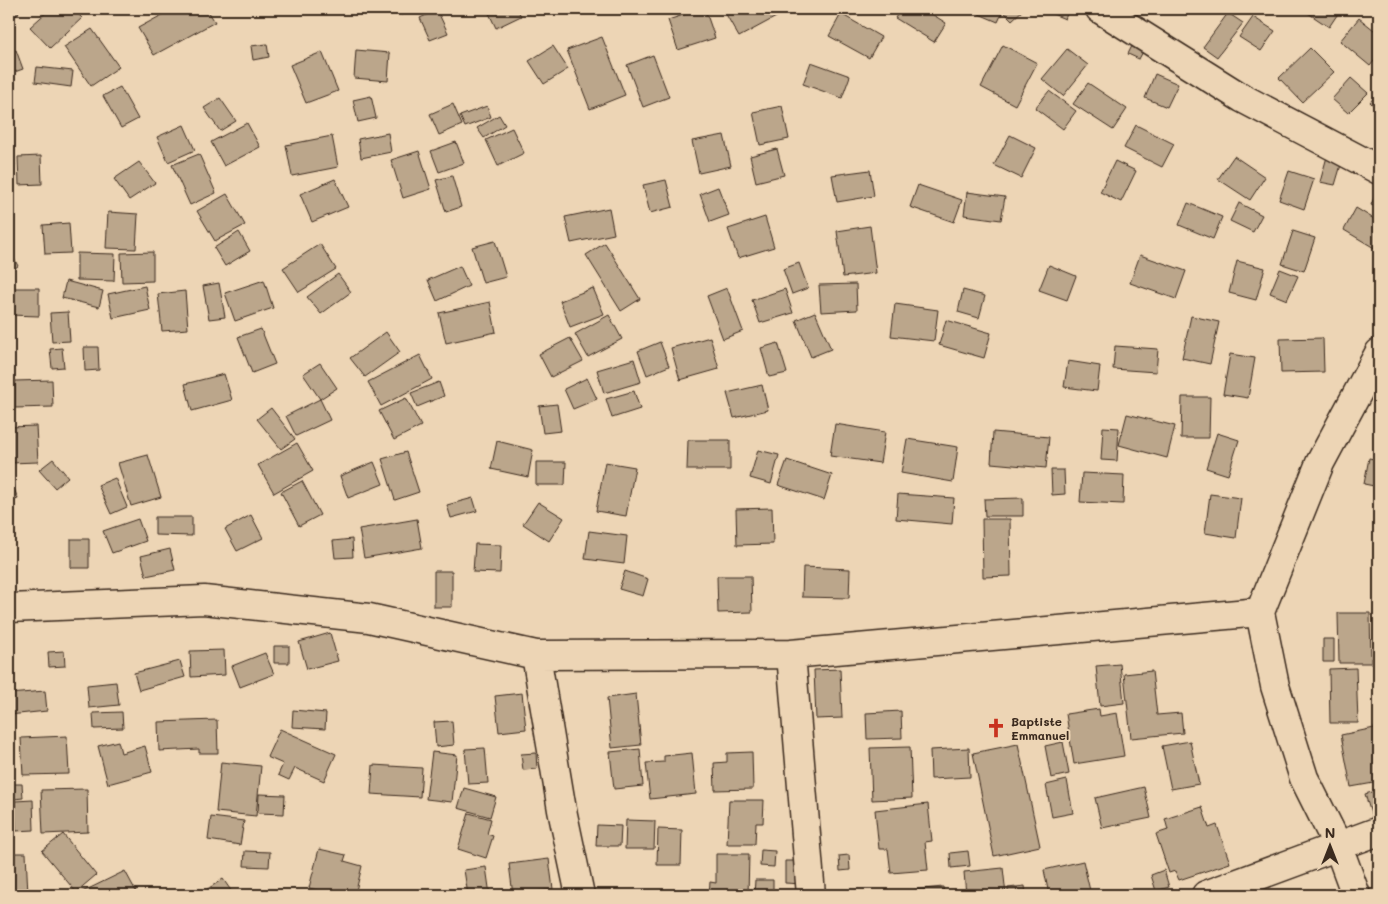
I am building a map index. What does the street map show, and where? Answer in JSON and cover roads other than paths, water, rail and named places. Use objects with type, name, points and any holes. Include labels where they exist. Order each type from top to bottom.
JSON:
[{"type":"street","points":[[1100,9],[1242,98],[1379,170]]},
{"type":"street","points":[[1356,895],[1338,846],[1304,778],[1275,686],[1260,612],[1320,463],[1379,353]]},
{"type":"street","points":[[9,608],[204,600],[369,618],[536,655],[791,654],[1260,612]]},
{"type":"street","points":[[791,654],[811,895]]},
{"type":"street","points":[[536,655],[562,810],[580,895]]},
{"type":"street","points":[[1206,895],[1379,831]]},
{"type":"place","name":"Baptiste Emmanuel","points":[[996,728]]}]
